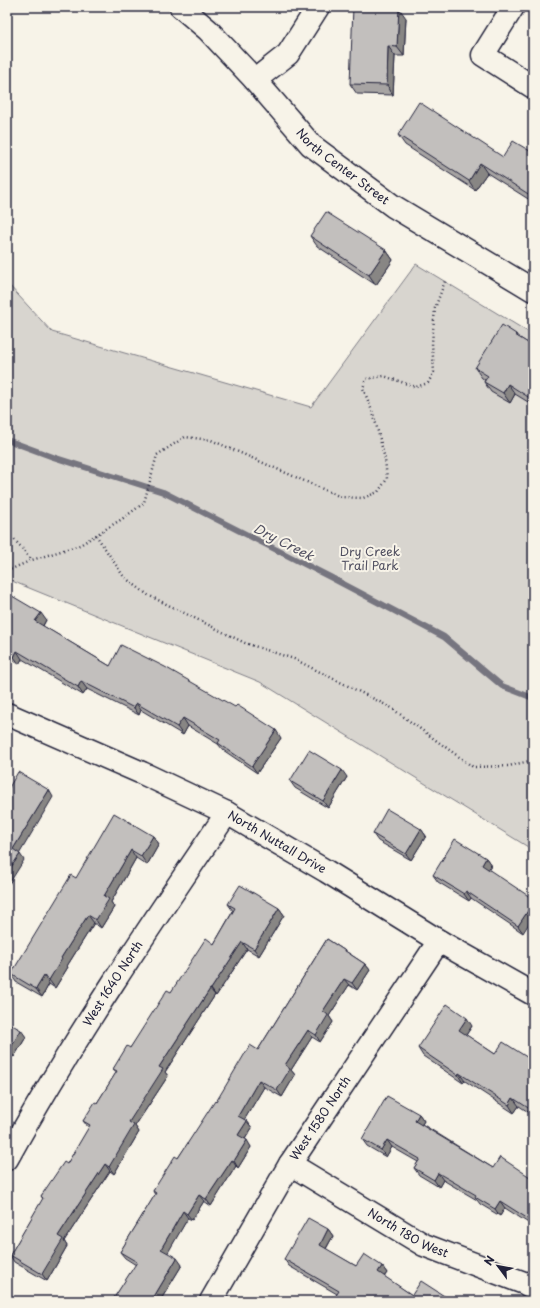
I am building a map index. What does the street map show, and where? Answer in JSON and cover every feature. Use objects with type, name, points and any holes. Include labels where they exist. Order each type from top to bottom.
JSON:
[{"type":"street","name":"North Center Street","points":[[181,7],[208,30],[255,80],[311,145],[393,206],[533,290]]},
{"type":"street","points":[[255,80],[288,54],[318,7]]},
{"type":"street","points":[[513,7],[482,55],[533,87]]},
{"type":"street","name":"North Nuttall Drive","points":[[7,714],[142,773],[227,813],[326,871],[439,941],[533,994]]},
{"type":"street","name":"West 1640 North","points":[[7,1159],[37,1105],[126,961],[227,813]]},
{"type":"street","name":"West 1580 North","points":[[211,1301],[290,1164],[439,941]]},
{"type":"street","name":"North 180 West","points":[[290,1164],[424,1245],[524,1283],[533,1288]]},
{"type":"path","points":[[7,571],[32,560],[80,545],[122,519],[144,503],[157,455],[185,437],[211,440],[341,497],[363,498],[378,492],[387,479],[385,459],[374,416],[363,388],[366,379],[384,376],[416,386],[428,383],[434,372],[432,343],[435,308],[445,281]]},
{"type":"path","points":[[96,535],[124,577],[148,595],[245,642],[294,659],[390,707],[473,767],[509,766],[533,760]]},
{"type":"path","points":[[7,536],[14,539],[32,560]]},
{"type":"green space","name":"Dry Creek Trail Park","points":[[416,264],[533,335],[533,850],[260,682],[7,579],[7,283],[52,332],[311,407]]},
{"type":"building","points":[[353,7],[399,8],[397,47],[388,46],[387,85],[350,84]]},
{"type":"building","points":[[419,102],[503,157],[513,141],[530,151],[533,146],[533,197],[480,163],[469,181],[398,135]]},
{"type":"building","points":[[326,212],[386,250],[369,275],[310,236]]},
{"type":"building","points":[[502,325],[533,346],[533,400],[508,384],[503,393],[484,382],[488,376],[475,368]]},
{"type":"building","points":[[7,593],[41,613],[35,621],[110,666],[121,645],[165,667],[235,707],[237,705],[276,730],[252,766],[218,743],[220,740],[183,718],[177,727],[136,703],[134,708],[81,681],[78,687],[17,651],[14,657],[7,653]]},
{"type":"building","points":[[309,750],[342,770],[323,801],[290,781]]},
{"type":"building","points":[[18,772],[49,790],[13,849],[20,854],[7,873],[7,791]]},
{"type":"building","points":[[387,809],[421,829],[406,854],[373,834]]},
{"type":"building","points":[[114,813],[153,836],[141,856],[131,850],[104,896],[109,899],[96,920],[88,915],[49,980],[44,976],[36,989],[11,974],[71,875],[76,878]]},
{"type":"building","points":[[455,839],[486,858],[482,865],[533,899],[533,903],[518,926],[466,891],[464,894],[433,875]]},
{"type":"building","points":[[240,885],[279,908],[254,949],[242,942],[159,1067],[163,1069],[129,1122],[134,1125],[109,1167],[105,1164],[58,1236],[63,1239],[42,1274],[10,1255],[43,1198],[41,1196],[64,1162],[67,1164],[90,1125],[83,1121],[95,1102],[97,1103],[117,1071],[113,1069],[127,1046],[130,1048],[167,990],[171,992],[206,938],[214,944],[235,908],[228,904]]},
{"type":"building","points":[[327,939],[365,964],[352,983],[344,979],[323,1011],[328,1015],[316,1035],[308,1030],[285,1065],[290,1069],[277,1090],[259,1080],[238,1116],[247,1121],[238,1135],[247,1140],[234,1161],[232,1160],[206,1199],[199,1195],[187,1214],[183,1211],[161,1249],[177,1258],[152,1300],[154,1301],[112,1301],[137,1262],[120,1252],[156,1193],[153,1191],[175,1156],[178,1158],[215,1101],[216,1102],[250,1045],[258,1050]]},
{"type":"building","points":[[447,1004],[467,1018],[459,1030],[495,1054],[503,1042],[533,1061],[533,1111],[513,1098],[509,1105],[459,1073],[458,1075],[418,1048]]},
{"type":"building","points":[[7,1022],[21,1030],[9,1050],[7,1049]]},
{"type":"building","points":[[387,1096],[419,1114],[415,1121],[493,1168],[500,1157],[533,1179],[533,1222],[500,1201],[495,1209],[475,1197],[476,1195],[438,1173],[434,1180],[414,1168],[420,1159],[387,1140],[381,1150],[362,1139]]},
{"type":"building","points":[[308,1218],[328,1229],[320,1245],[356,1266],[364,1254],[382,1266],[378,1272],[412,1295],[421,1281],[452,1301],[341,1301],[335,1297],[339,1291],[284,1259]]},
{"type":"waterway","name":"Dry Creek","points":[[7,440],[53,457],[163,492],[444,637],[502,686],[533,698]]}]
